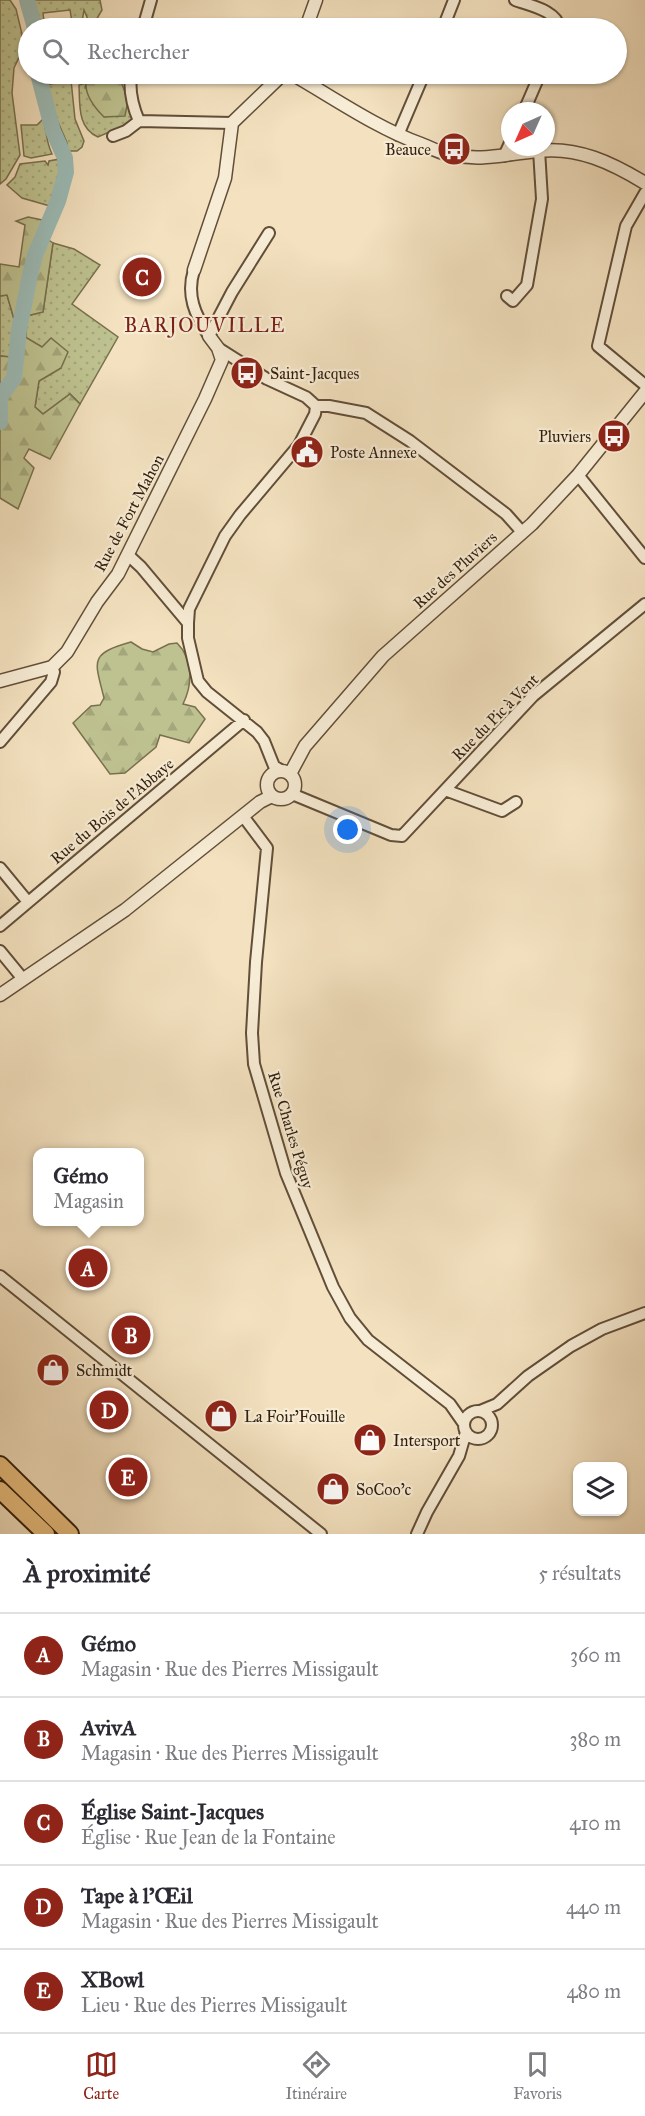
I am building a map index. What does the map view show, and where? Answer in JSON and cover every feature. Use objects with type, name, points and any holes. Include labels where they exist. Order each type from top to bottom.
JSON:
[{"type":"main road","points":[[0,1466],[70,1534]]},
{"type":"main road","points":[[0,1490],[46,1534]]},
{"type":"street","points":[[146,18],[151,0]]},
{"type":"street","points":[[310,18],[316,0]]},
{"type":"street","points":[[447,18],[454,0]]},
{"type":"street","points":[[515,0],[553,15],[555,18]]},
{"type":"street","points":[[129,84],[139,121]]},
{"type":"street","points":[[273,84],[232,123],[225,178],[194,270],[190,294],[196,317],[218,348],[267,379],[306,397],[316,406],[329,406],[366,413],[410,441],[506,514],[522,532]]},
{"type":"street","points":[[309,84],[398,135],[444,153],[483,158],[504,156]]},
{"type":"street","points":[[398,135],[420,84]]},
{"type":"street","points":[[528,102],[536,84]]},
{"type":"street","points":[[113,136],[126,131],[139,121],[232,123]]},
{"type":"street","points":[[555,150],[568,150],[590,156],[621,168],[645,183]]},
{"type":"street","points":[[507,296],[513,301],[527,285],[542,199],[539,156]]},
{"type":"street","points":[[645,193],[626,226],[598,346],[645,385]]},
{"type":"street","points":[[209,336],[232,292],[269,233]]},
{"type":"street","name":"Rue de Fort Mahon","points":[[52,667],[67,652],[128,555],[206,399],[222,360],[218,348]]},
{"type":"street","name":"Rue des Pluviers","points":[[286,773],[305,746],[383,656],[522,532],[578,475],[645,392]]},
{"type":"street","points":[[286,773],[274,773],[268,780],[267,789],[275,798],[284,799],[292,794],[295,782],[286,773],[274,766],[264,741],[257,732],[207,692],[198,681],[188,638],[189,609],[225,536],[299,445],[315,414],[316,406]]},
{"type":"street","points":[[578,475],[645,558]]},
{"type":"street","points":[[128,555],[141,567],[188,623]]},
{"type":"street","name":"Rue du Pic à Vent","points":[[292,794],[391,834],[402,836],[533,696],[645,604]]},
{"type":"street","points":[[0,681],[52,667],[54,672],[51,682],[0,742]]},
{"type":"street","name":"Rue du Bois de l'Abbaye","points":[[0,926],[244,720]]},
{"type":"street","points":[[445,790],[502,811],[516,802]]},
{"type":"street","points":[[0,995],[125,910],[260,802],[272,796]]},
{"type":"street","name":"Rue Charles Péguy","points":[[243,816],[267,848],[252,1033],[254,1064],[286,1173],[333,1287],[350,1318],[368,1340],[450,1404],[465,1428]]},
{"type":"street","points":[[0,868],[28,902]]},
{"type":"street","points":[[0,951],[23,979]]},
{"type":"street","points":[[0,1276],[321,1534]]},
{"type":"street","points":[[418,1533],[427,1512],[459,1456],[466,1417],[497,1404],[528,1376],[571,1346],[602,1329],[645,1313]]},
{"type":"street","name":"Rue Charles Péguy","points":[[450,1404],[476,1411]]},
{"type":"street","points":[[459,1456],[478,1439],[489,1434],[497,1404]]},
{"type":"street","points":[[476,1411],[489,1416],[492,1423]]},
{"type":"street","points":[[465,1428],[471,1437],[478,1439]]},
{"type":"green space","points":[[0,0],[10,0],[18,18],[18,59],[14,68],[12,93],[20,155],[6,179],[0,184]]},
{"type":"green space","points":[[32,0],[100,0],[102,10],[97,18],[87,18],[84,10],[83,18],[71,18],[70,10],[43,13],[44,18],[38,18]]},
{"type":"green space","points":[[71,84],[75,119],[84,141],[82,147],[77,151],[68,151],[67,143],[49,101],[46,85]]},
{"type":"green space","points":[[86,84],[85,88],[128,100],[134,121],[98,137],[91,133],[86,128],[81,115],[79,85]]},
{"type":"green space","points":[[86,84],[122,84],[128,100],[125,116],[104,117],[94,106]]},
{"type":"green space","points":[[44,118],[47,140],[52,154],[31,158],[24,156],[21,125],[37,125]]},
{"type":"green space","points":[[60,159],[61,169],[50,206],[22,198],[7,185],[15,177],[20,164],[45,161],[48,165],[49,161]]},
{"type":"green space","points":[[28,217],[43,220],[40,234],[53,243],[43,312],[14,319],[7,295],[0,296],[0,264],[19,267],[25,225],[16,221]]},
{"type":"green space","points":[[53,243],[74,249],[100,265],[72,304],[118,337],[80,404],[70,394],[43,414],[35,407],[39,381],[61,368],[42,347],[26,338],[27,316],[43,312]]},
{"type":"green space","points":[[7,295],[14,319],[11,357],[0,356],[0,296]]},
{"type":"green space","points":[[22,335],[42,347],[51,338],[68,352],[61,368],[39,381],[35,407],[43,414],[70,394],[80,404],[50,459],[29,449],[24,458],[34,468],[18,509],[0,498],[0,356],[11,357],[12,339]]},
{"type":"green space","points":[[131,642],[142,649],[153,652],[169,644],[177,643],[186,656],[190,672],[189,688],[183,704],[195,707],[205,719],[189,743],[160,735],[156,747],[125,773],[110,774],[73,723],[91,706],[100,705],[104,698],[97,667],[101,655],[117,646]]},
{"type":"waterway","points":[[27,0],[32,18]]},
{"type":"waterway","points":[[0,397],[14,378],[19,330],[35,255],[58,201],[66,172],[65,158],[53,131],[41,84]]},
{"type":"waterway","points":[[0,405],[0,422]]},
{"type":"place","name":"Beauce","points":[[454,149]]},
{"type":"place","name":"Église Saint-Jacques","points":[[142,277]]},
{"type":"place","name":"Saint-Jacques","points":[[247,373]]},
{"type":"place","name":"Pluviers","points":[[614,436]]},
{"type":"place","name":"Poste Annexe","points":[[307,452]]},
{"type":"place","name":"Gémo","points":[[88,1268]]},
{"type":"place","name":"AvivA","points":[[131,1335]]},
{"type":"place","name":"Schmidt","points":[[53,1370]]},
{"type":"place","name":"Tape à l'Œil","points":[[109,1410]]},
{"type":"place","name":"La Foir'Fouille","points":[[221,1416]]},
{"type":"place","name":"Intersport","points":[[370,1440]]},
{"type":"place","name":"XBowl","points":[[128,1477]]},
{"type":"place","name":"SoCoo'c","points":[[333,1489]]},
{"type":"district","name":"BARJOUVILLE","points":[[205,325]]}]
